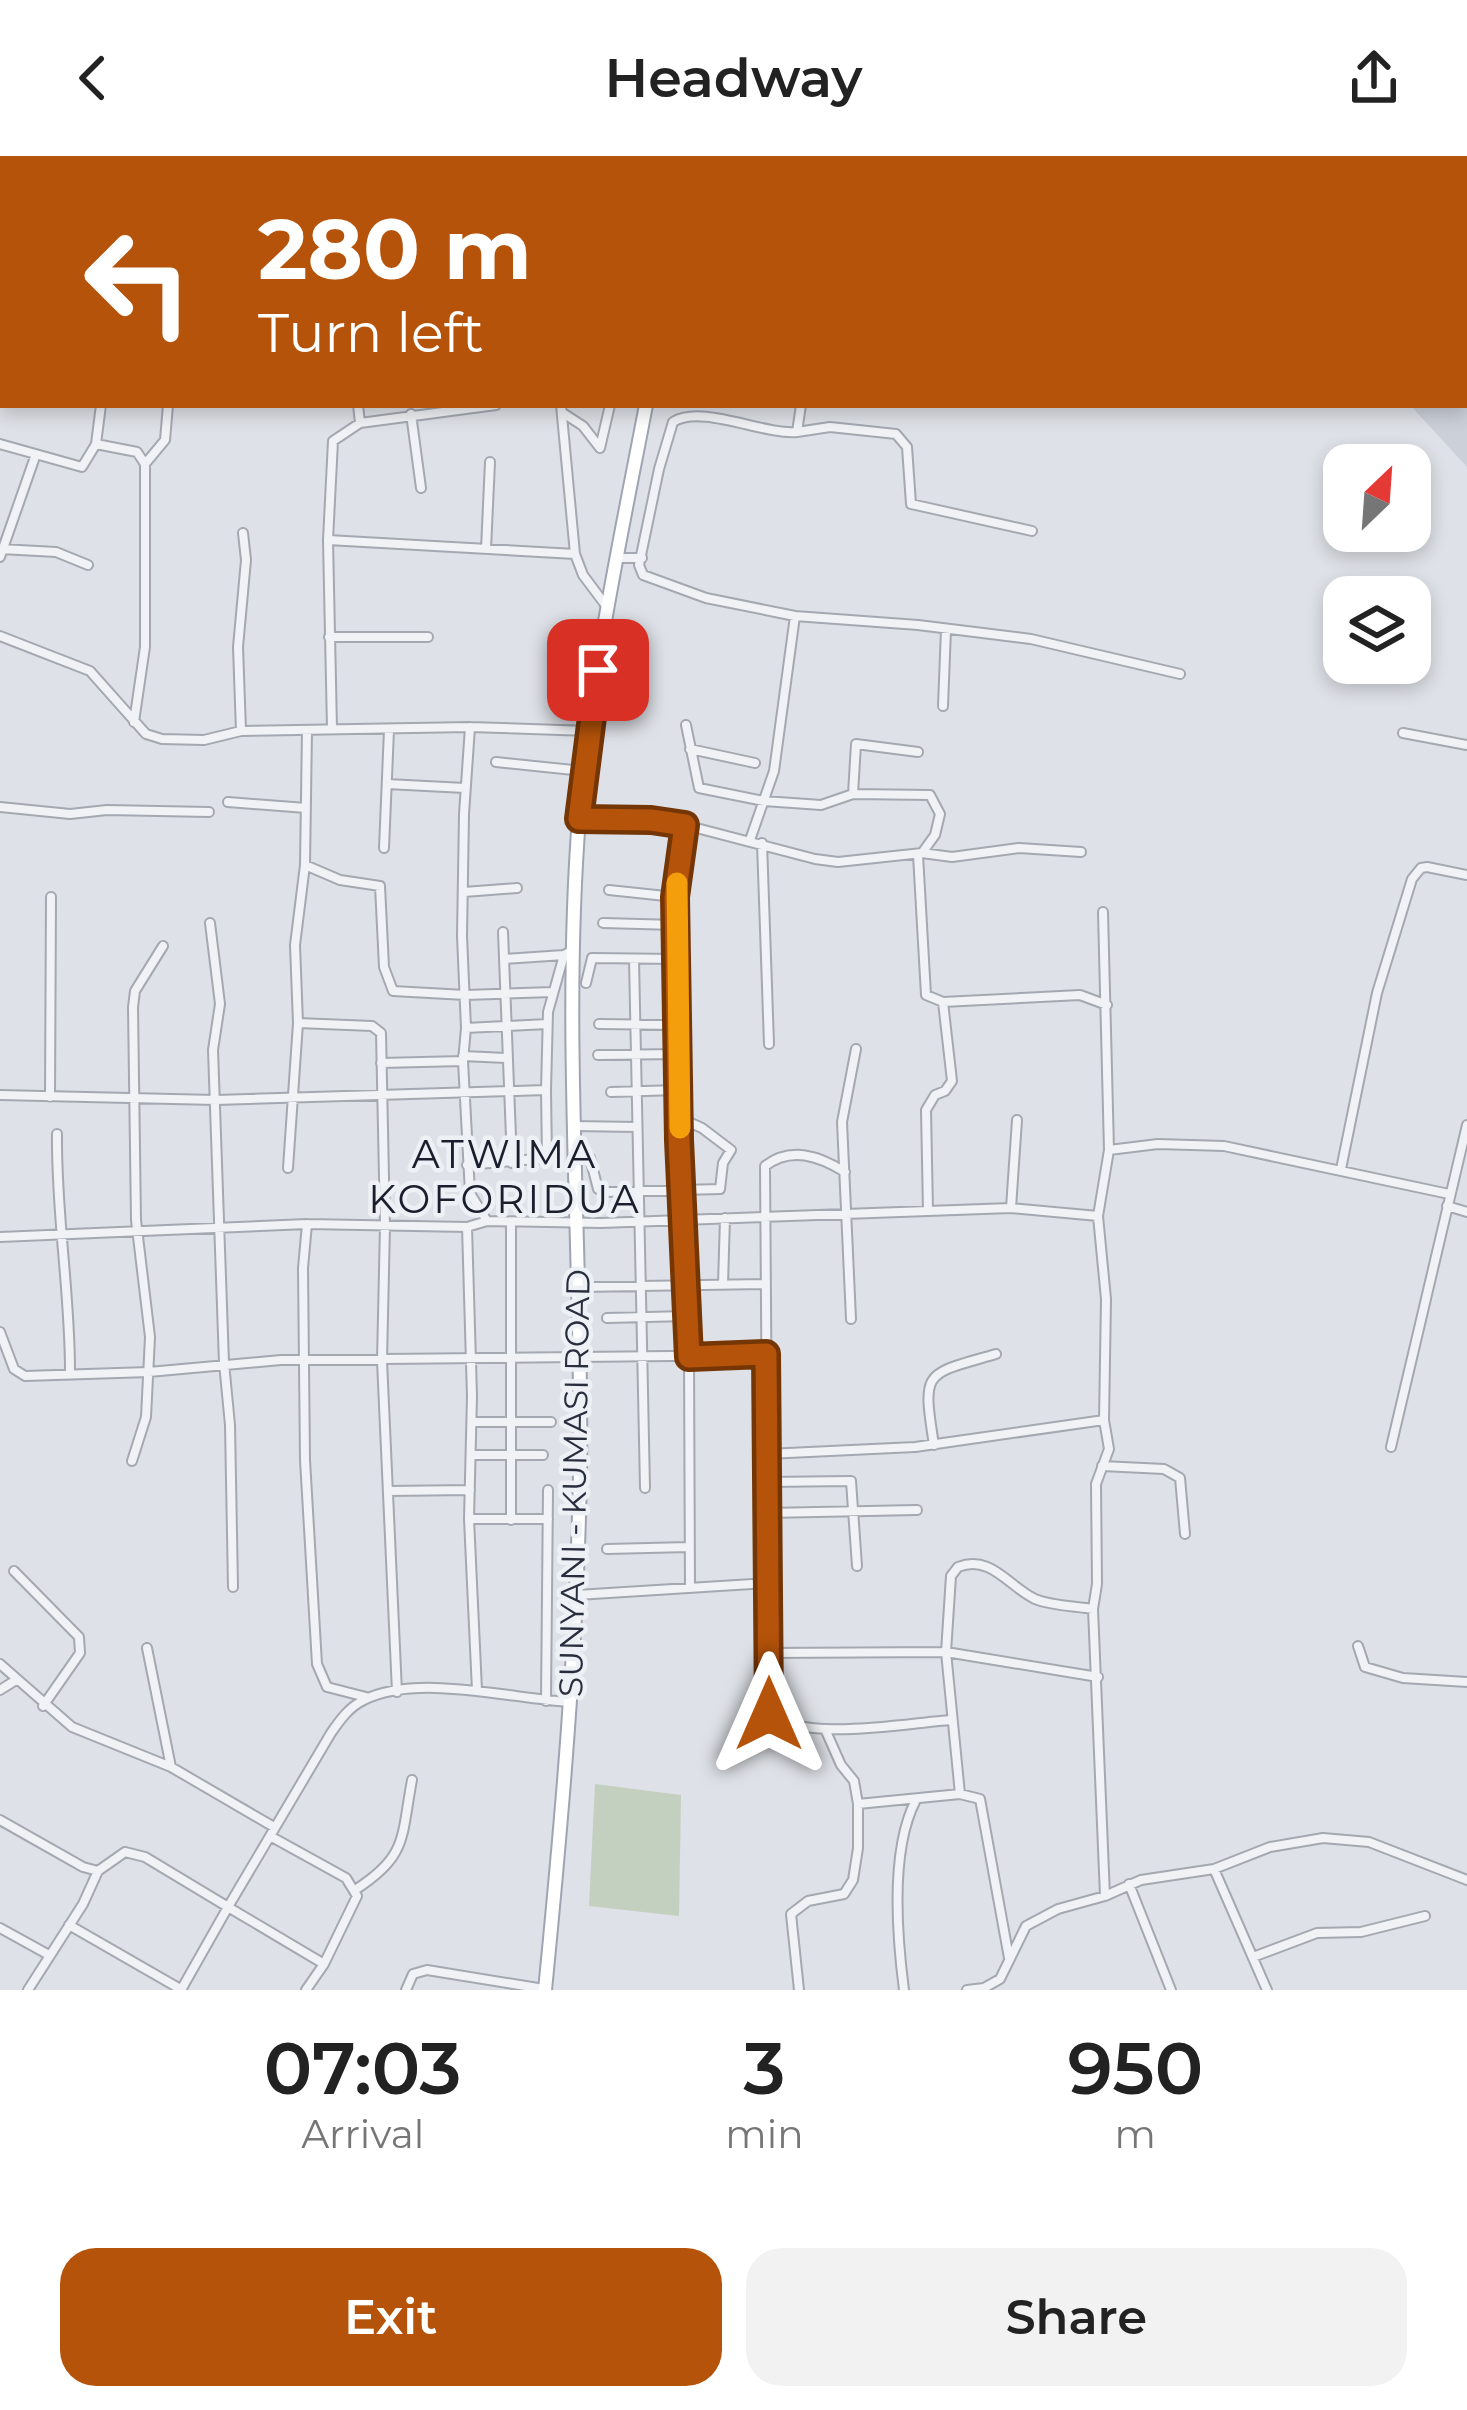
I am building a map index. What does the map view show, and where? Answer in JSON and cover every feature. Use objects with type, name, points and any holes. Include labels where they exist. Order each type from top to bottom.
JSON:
[{"type":"main road","name":"SUNYANI - KUMASI ROAD","points":[[545,1989],[576,1595],[577,1223],[569,953],[590,730],[645,408]]},
{"type":"street","points":[[169,156],[184,156]]},
{"type":"street","points":[[0,444],[82,467],[96,444],[101,408]]},
{"type":"street","points":[[145,464],[165,440],[167,408]]},
{"type":"street","points":[[358,408],[360,423]]},
{"type":"street","points":[[332,729],[328,540],[333,441],[360,423],[468,408]]},
{"type":"street","points":[[561,409],[600,448],[609,408]]},
{"type":"street","points":[[797,432],[801,408]]},
{"type":"street","points":[[561,409],[575,554],[583,575],[608,608]]},
{"type":"street","points":[[411,414],[421,488]]},
{"type":"street","points":[[1032,531],[911,504],[907,447],[896,434],[830,427],[779,434],[731,421],[679,418],[666,439],[640,572],[650,580],[706,598],[794,616],[946,628],[1085,649],[1180,674]]},
{"type":"street","points":[[96,444],[137,452],[145,464],[145,647],[134,724]]},
{"type":"street","points":[[36,454],[1,551],[56,552],[88,565]]},
{"type":"street","points":[[486,549],[490,462]]},
{"type":"street","points":[[241,731],[238,647],[246,560],[243,533]]},
{"type":"street","points":[[328,540],[575,554]]},
{"type":"street","points":[[618,558],[642,558]]},
{"type":"street","points":[[750,839],[780,732],[794,616]]},
{"type":"street","points":[[943,706],[946,628]]},
{"type":"street","points":[[0,636],[90,671],[146,734],[178,740],[204,740],[241,731],[590,730]]},
{"type":"street","points":[[329,637],[428,637]]},
{"type":"street","points":[[686,725],[699,788],[764,801],[821,805],[853,794],[934,798],[938,824],[920,854],[926,995],[943,1002],[1080,995],[1107,1005]]},
{"type":"street","points":[[470,727],[465,788],[463,1059],[470,1193],[487,1221]]},
{"type":"street","points":[[289,1168],[307,730]]},
{"type":"street","points":[[385,848],[388,730]]},
{"type":"street","points":[[1403,734],[1467,745]]},
{"type":"street","points":[[853,794],[856,744],[917,752]]},
{"type":"street","points":[[690,749],[755,763]]},
{"type":"street","points":[[496,762],[585,772]]},
{"type":"street","points":[[387,784],[465,788]]},
{"type":"street","points":[[227,802],[306,808]]},
{"type":"street","points":[[0,807],[70,814],[209,812]]},
{"type":"street","points":[[579,819],[685,825],[826,861],[920,854],[952,857],[1019,848],[1081,852]]},
{"type":"street","points":[[685,825],[675,897],[689,1357],[690,1588]]},
{"type":"street","points":[[762,843],[769,1045]]},
{"type":"street","points":[[305,865],[340,880],[380,886],[384,967],[391,989],[465,995],[552,992]]},
{"type":"street","points":[[1341,1169],[1377,993],[1412,880],[1427,867],[1467,875]]},
{"type":"street","points":[[464,892],[517,888]]},
{"type":"street","points":[[608,890],[675,897]]},
{"type":"street","points":[[50,1097],[51,897]]},
{"type":"street","points":[[1103,912],[1109,1150],[1098,1216],[1106,1299],[1104,1420],[1109,1449],[1096,1484],[1093,1609],[1105,1897]]},
{"type":"street","points":[[210,923],[220,1004],[213,1050],[230,1425],[232,1587]]},
{"type":"street","points":[[603,923],[676,925]]},
{"type":"street","points":[[503,932],[512,1162]]},
{"type":"street","points":[[132,1461],[146,1417],[148,1372],[148,1305],[138,1233],[132,1048],[135,991],[163,946]]},
{"type":"street","points":[[467,1165],[548,1155],[547,1024],[552,992],[569,953],[504,959]]},
{"type":"street","points":[[586,983],[592,958],[676,959]]},
{"type":"street","points":[[634,959],[645,1488]]},
{"type":"street","points":[[928,1211],[926,1110],[952,1081],[943,1002]]},
{"type":"street","points":[[298,1023],[378,1029],[385,1226],[382,1361],[397,1692]]},
{"type":"street","points":[[466,1028],[547,1024]]},
{"type":"street","points":[[599,1024],[677,1024]]},
{"type":"street","points":[[851,1319],[842,1123],[856,1049]]},
{"type":"street","points":[[598,1054],[678,1054]]},
{"type":"street","points":[[381,1063],[506,1058]]},
{"type":"street","points":[[0,1095],[216,1100],[546,1090]]},
{"type":"street","points":[[611,1092],[678,1090]]},
{"type":"street","points":[[590,1158],[598,1190],[720,1189],[723,1162],[731,1151],[702,1127],[681,1118]]},
{"type":"street","points":[[1011,1208],[1017,1120]]},
{"type":"street","points":[[1391,1447],[1467,1124]]},
{"type":"street","points":[[574,1126],[637,1127]]},
{"type":"street","points":[[57,1134],[57,1210],[63,1237],[70,1372]]},
{"type":"street","points":[[1109,1150],[1175,1143],[1224,1146],[1449,1194]]},
{"type":"street","points":[[845,1172],[824,1160],[798,1154],[767,1162],[769,1714],[780,1722],[825,1729],[951,1720]]},
{"type":"street","points":[[1447,1206],[1467,1212]]},
{"type":"street","points":[[0,1237],[307,1224],[467,1227],[487,1221],[577,1223],[1011,1208],[1098,1216]]},
{"type":"street","points":[[723,1285],[725,1218]]},
{"type":"street","points":[[511,1222],[512,1520]]},
{"type":"street","points":[[307,1224],[303,1268],[307,1509],[317,1664],[327,1687],[368,1698]]},
{"type":"street","points":[[467,1227],[470,1519],[478,1690]]},
{"type":"street","points":[[577,1287],[765,1284]]},
{"type":"street","points":[[607,1318],[687,1316]]},
{"type":"street","points":[[0,1332],[19,1375],[148,1372],[224,1363],[766,1354]]},
{"type":"street","points":[[934,1445],[929,1382],[938,1371],[996,1354]]},
{"type":"street","points":[[767,1454],[934,1445],[1104,1420]]},
{"type":"street","points":[[472,1422],[551,1423]]},
{"type":"street","points":[[471,1455],[543,1455]]},
{"type":"street","points":[[1102,1466],[1164,1469],[1180,1478],[1184,1534]]},
{"type":"street","points":[[767,1482],[846,1478],[854,1484],[856,1566]]},
{"type":"street","points":[[388,1492],[470,1490]]},
{"type":"street","points":[[546,1701],[548,1490]]},
{"type":"street","points":[[767,1513],[917,1510]]},
{"type":"street","points":[[470,1519],[548,1519]]},
{"type":"street","points":[[607,1549],[690,1547]]},
{"type":"street","points":[[960,1794],[946,1652],[951,1576],[965,1563],[989,1567],[1033,1598],[1093,1609]]},
{"type":"street","points":[[14,1570],[79,1637],[81,1646],[43,1706]]},
{"type":"street","points":[[576,1595],[768,1583]]},
{"type":"street","points":[[1358,1646],[1365,1667],[1383,1673],[1467,1682]]},
{"type":"street","points":[[147,1648],[171,1767]]},
{"type":"street","points":[[768,1653],[946,1652],[1098,1677]]},
{"type":"street","points":[[0,1664],[43,1706],[78,1730],[171,1767],[346,1878],[357,1901],[306,1990]]},
{"type":"street","points":[[0,1690],[16,1680]]},
{"type":"street","points":[[69,1925],[181,1990],[331,1733],[350,1710],[368,1698],[397,1692],[478,1690],[571,1702]]},
{"type":"street","points":[[799,1990],[790,1913],[808,1900],[837,1898],[849,1889],[858,1848],[854,1781],[825,1729]]},
{"type":"street","points":[[355,1890],[385,1870],[397,1854],[412,1780]]},
{"type":"street","points":[[858,1804],[960,1794],[982,1801],[1009,1958]]},
{"type":"street","points":[[904,1990],[897,1928],[904,1828],[916,1800]]},
{"type":"street","points":[[0,1820],[98,1871]]},
{"type":"street","points":[[967,1990],[995,1983],[1026,1926],[1063,1907],[1105,1897],[1129,1884],[1214,1869],[1270,1847],[1333,1838],[1386,1846],[1467,1880]]},
{"type":"street","points":[[28,1990],[98,1871],[125,1852],[134,1852],[324,1964]]},
{"type":"street","points":[[1214,1869],[1267,1990]]},
{"type":"street","points":[[1129,1884],[1171,1990]]},
{"type":"street","points":[[1253,1957],[1317,1933],[1361,1932],[1425,1916]]},
{"type":"street","points":[[0,1928],[49,1955]]},
{"type":"street","points":[[406,1990],[413,1974],[427,1970],[545,1989]]},
{"type":"shaded area","points":[[1413,408],[1467,408],[1467,467]]},
{"type":"green space","points":[[595,1784],[681,1795],[679,1916],[589,1906]]},
{"type":"slow traffic","points":[[677,883],[680,1128]]},
{"type":"district","name":"ATWIMA KOFORIDUA","points":[[505,1176]]},
{"type":"route","points":[[598,670],[579,819],[685,825],[675,897],[689,1357],[766,1354],[769,1714]]}]
